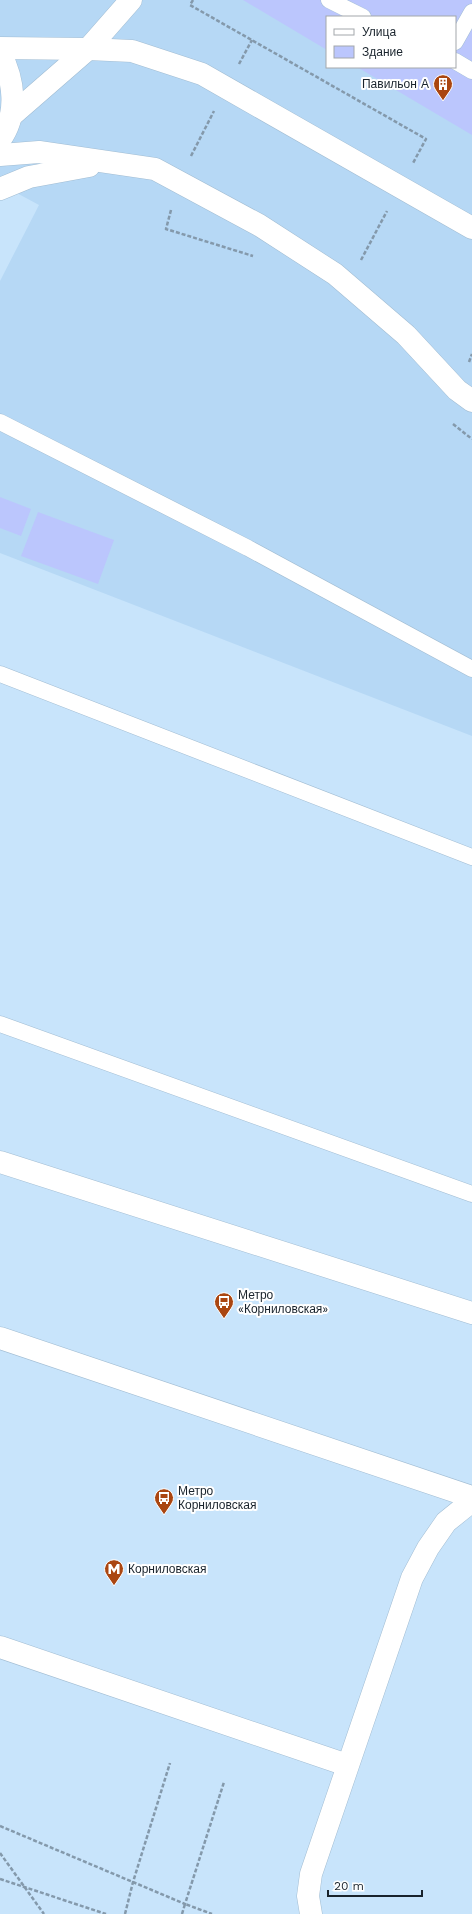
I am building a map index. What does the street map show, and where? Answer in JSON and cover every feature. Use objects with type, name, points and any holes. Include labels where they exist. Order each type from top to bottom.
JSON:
[{"type":"street","points":[[11,116],[88,49],[131,0]]},
{"type":"street","points":[[0,48],[132,51],[202,74],[472,228]]},
{"type":"street","points":[[0,53],[8,68],[13,90],[11,116],[0,140]]},
{"type":"street","points":[[0,155],[40,152],[155,169],[259,225],[335,274],[406,336],[457,390],[472,401]]},
{"type":"street","points":[[0,189],[29,177],[97,165],[111,164],[155,169]]},
{"type":"street","points":[[0,1162],[472,1313]]},
{"type":"street","points":[[0,1338],[472,1496]]},
{"type":"street","points":[[311,1914],[308,1896],[311,1874],[412,1578],[428,1548],[446,1522],[472,1501]]},
{"type":"street","points":[[0,1647],[347,1765]]},
{"type":"lane","points":[[329,0],[361,16]]},
{"type":"lane","points":[[456,40],[472,12]]},
{"type":"lane","points":[[456,62],[472,71]]},
{"type":"lane","points":[[0,422],[248,548],[472,669]]},
{"type":"lane","points":[[0,674],[472,857]]},
{"type":"lane","points":[[0,1024],[472,1194]]},
{"type":"path","points":[[124,1914],[170,1763]]},
{"type":"path","points":[[182,1914],[224,1782]]},
{"type":"path","points":[[0,1826],[212,1914]]},
{"type":"path","points":[[0,1853],[44,1914]]},
{"type":"path","points":[[0,1879],[106,1914]]},
{"type":"shaded area","points":[[0,0],[472,0],[472,736],[0,553],[0,281],[39,205],[0,184]]},
{"type":"building","name":"Павильон А","points":[[243,0],[472,0],[472,135],[359,68],[456,68],[456,16],[326,16],[326,49]]},
{"type":"building","points":[[0,497],[31,509],[21,536],[0,528]]},
{"type":"building","points":[[38,512],[114,540],[98,584],[21,556]]},
{"type":"place","name":"Павильон А","points":[[443,101]]},
{"type":"place","name":"Метро «Корниловская»","points":[[224,1319]]},
{"type":"place","name":"Метро Корниловская","points":[[164,1515]]},
{"type":"place","name":"Корниловская","points":[[114,1586]]}]
